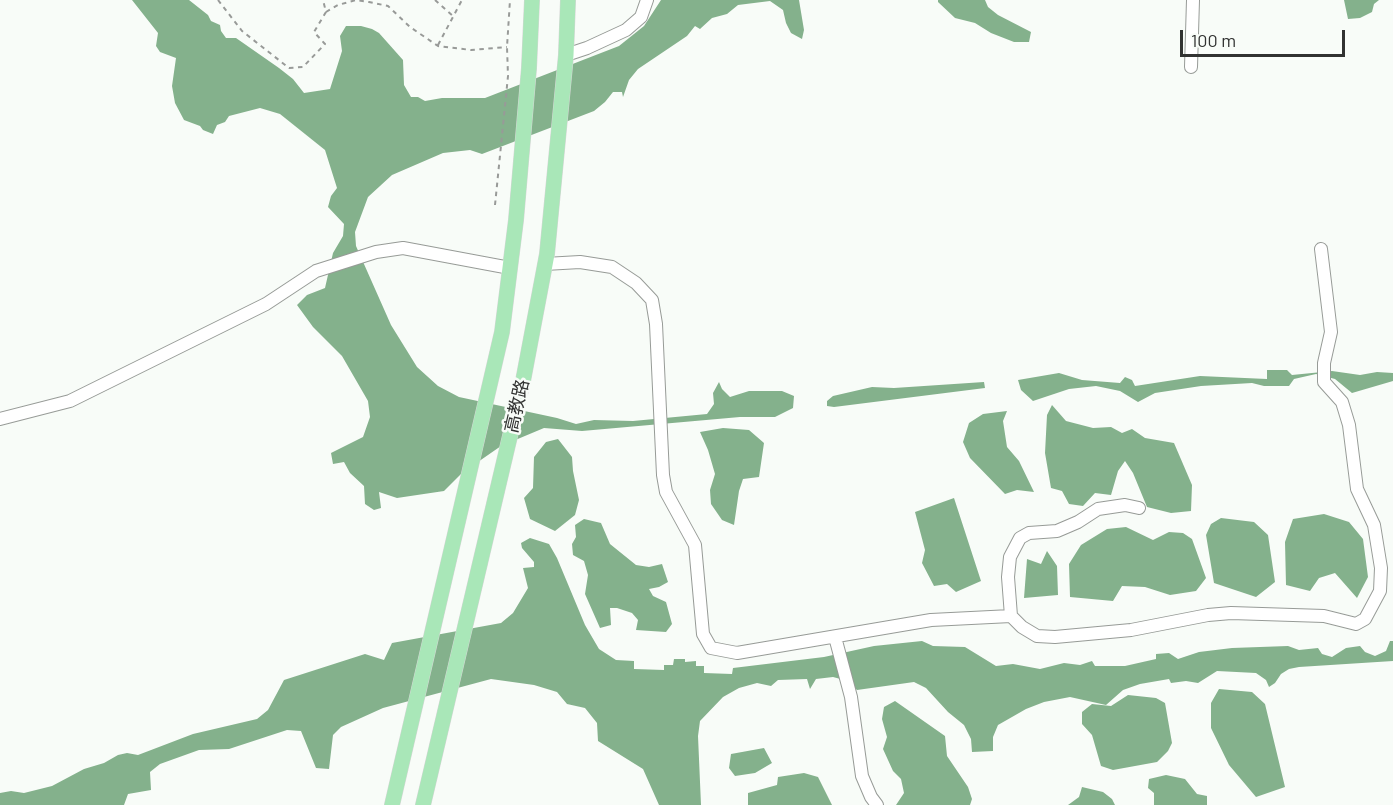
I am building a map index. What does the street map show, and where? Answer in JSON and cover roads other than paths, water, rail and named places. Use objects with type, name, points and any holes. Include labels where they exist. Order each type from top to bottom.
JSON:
[{"type":"main road","name":"高教路","points":[[392,805],[502,332],[521,167],[532,0]]},
{"type":"main road","name":"高教路","points":[[423,805],[523,381],[545,264],[558,153],[568,0]]},
{"type":"street","points":[[566,54],[587,48],[626,30],[641,16],[647,0]]},
{"type":"street","points":[[1191,67],[1193,0]]},
{"type":"street","points":[[0,419],[70,401],[266,304],[316,271],[376,252],[403,248],[510,268]]},
{"type":"street","points":[[1139,508],[1125,505],[1098,509],[1078,522],[1057,531],[1029,533],[1020,538],[1010,556],[1008,577],[1011,616],[1022,627],[1037,636],[1055,637],[1131,630],[1208,615],[1231,613],[1324,616],[1356,624],[1365,619],[1380,591],[1381,568],[1374,525],[1357,489],[1349,425],[1342,402],[1324,382],[1324,363],[1330,332],[1321,249]]},
{"type":"street","points":[[545,264],[580,262],[612,267],[636,283],[652,300],[656,324],[663,475],[666,492],[695,545],[703,634],[711,648],[737,653],[931,620],[1011,616]]},
{"type":"street","points":[[1380,591],[1393,597]]},
{"type":"street","points":[[835,637],[851,697],[862,777],[877,805]]}]
